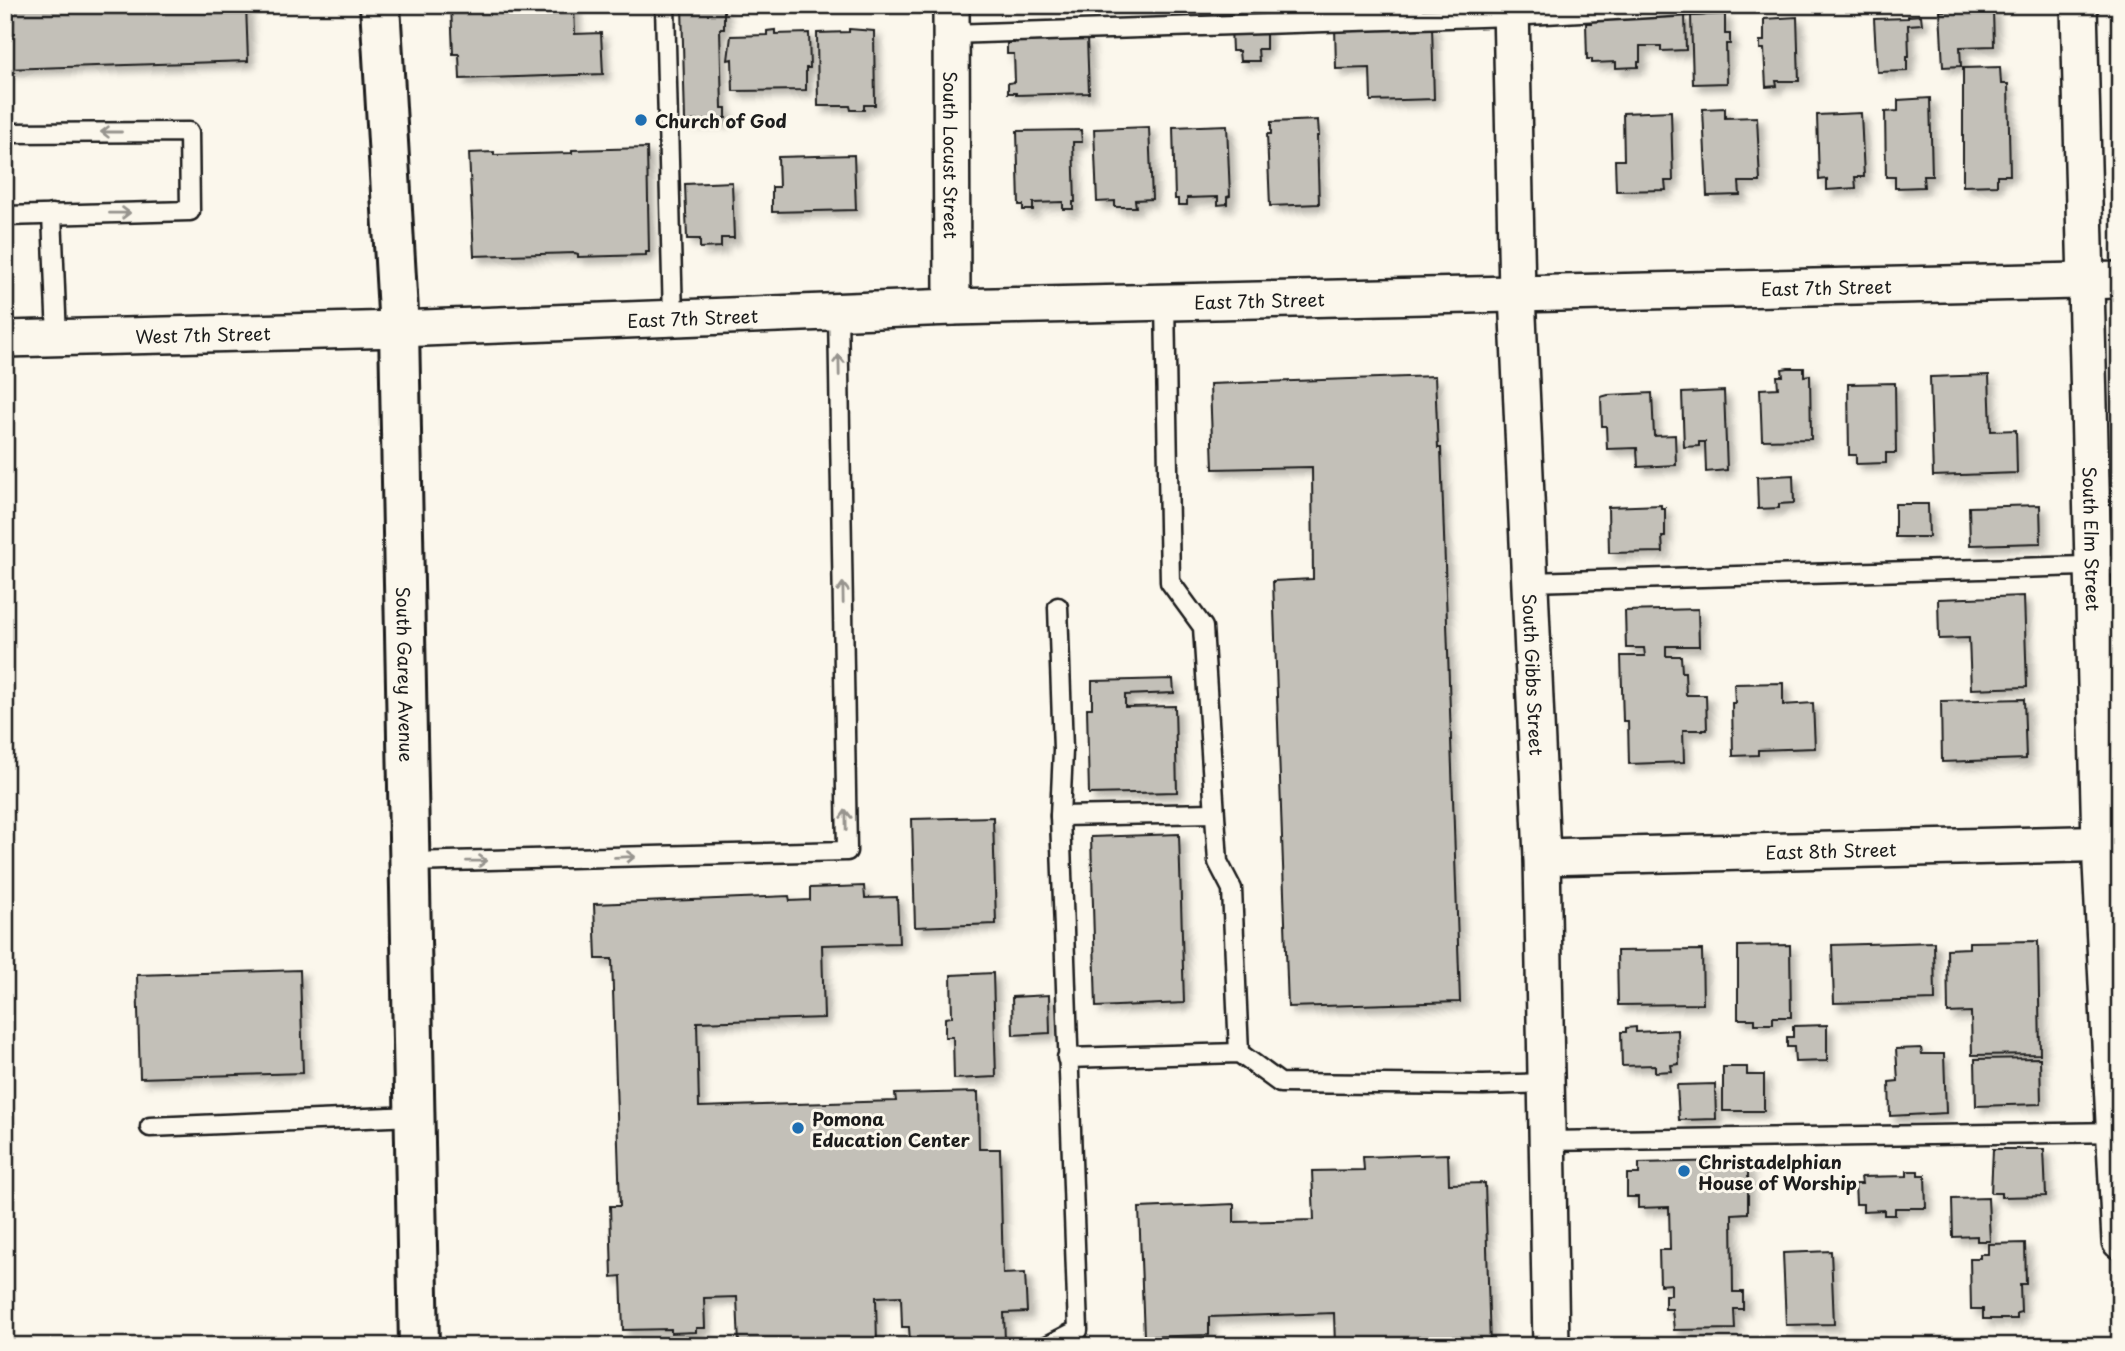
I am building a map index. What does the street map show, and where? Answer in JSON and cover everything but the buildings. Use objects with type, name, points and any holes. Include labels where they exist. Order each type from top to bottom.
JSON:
[{"type":"main road","name":"South Garey Avenue","points":[[380,5],[399,329],[419,1346]]},
{"type":"street","name":"South Elm Street","points":[[2079,5],[2085,281],[2106,565],[2120,1241]]},
{"type":"street","name":"South Gibbs Street","points":[[1511,11],[1517,294],[1542,857],[1551,1346]]},
{"type":"street","name":"South Locust Street","points":[[951,20],[952,307]]},
{"type":"street","name":"East 7th Street","points":[[399,329],[952,307],[2120,280]]},
{"type":"street","name":"West 7th Street","points":[[5,339],[399,329]]},
{"type":"street","name":"East 8th Street","points":[[1542,857],[2110,844]]},
{"type":"lane","points":[[665,5],[673,318]]},
{"type":"lane","points":[[951,20],[1511,11],[1702,5]]},
{"type":"lane","points":[[5,133],[189,132],[190,211],[5,216]]},
{"type":"lane","points":[[52,214],[57,338]]},
{"type":"lane","points":[[1165,302],[1170,582],[1203,627],[1217,862],[1232,889],[1240,1053]]},
{"type":"lane","points":[[409,862],[847,850],[838,311]]},
{"type":"lane","points":[[1530,582],[2106,565]]},
{"type":"lane","points":[[1047,1346],[1078,1330],[1060,816],[1063,750],[1058,607]]},
{"type":"lane","points":[[1060,816],[1214,813]]},
{"type":"lane","points":[[1067,1058],[1240,1053],[1280,1083],[1546,1083]]},
{"type":"lane","points":[[150,1128],[414,1116]]},
{"type":"lane","points":[[1547,1141],[2117,1132]]},
{"type":"place","name":"Church of God","points":[[641,120]]},
{"type":"place","name":"Pomona Education Center","points":[[798,1128]]},
{"type":"place","name":"Christadelphian House of Worship","points":[[1684,1171]]}]
